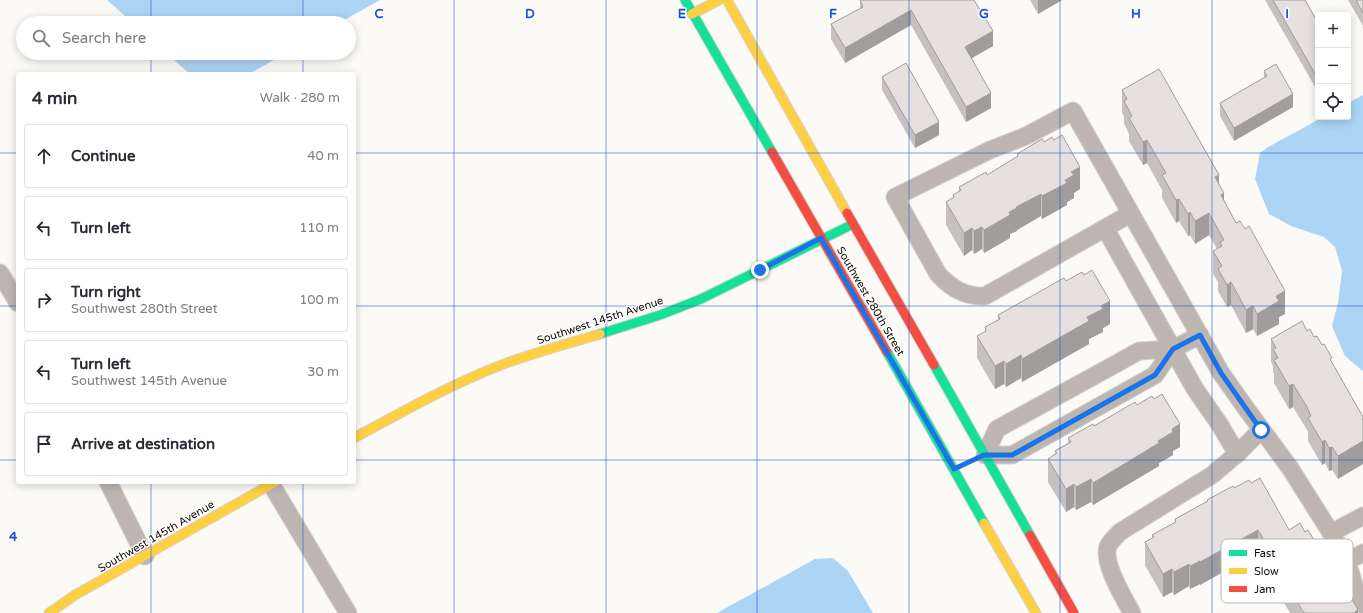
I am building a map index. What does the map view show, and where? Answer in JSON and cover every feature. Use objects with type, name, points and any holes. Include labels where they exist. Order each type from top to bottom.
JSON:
[{"type":"street","name":"Southwest 280th Street","points":[[684,0],[821,238],[957,467],[1036,613]]},
{"type":"street","points":[[692,14],[719,0]]},
{"type":"street","name":"Southwest 280th Street","points":[[727,0],[981,456],[1074,613]]},
{"type":"street","points":[[1130,214],[985,296],[974,297],[947,284],[938,274],[895,197],[990,150],[1026,136],[1073,111],[1221,373],[1290,468],[1334,539]]},
{"type":"street","name":"Southwest 145th Avenue","points":[[356,437],[436,395],[481,374],[523,358],[615,330],[678,308],[740,280],[821,238],[853,224]]},
{"type":"street","points":[[1105,228],[1195,389],[1220,425],[1237,454]]},
{"type":"street","points":[[0,273],[16,300]]},
{"type":"street","points":[[981,456],[997,430],[1139,350],[1173,349],[1200,335]]},
{"type":"street","points":[[981,456],[1012,455],[1155,375],[1173,349]]},
{"type":"street","points":[[1132,613],[1109,568],[1108,548],[1112,541],[1120,532],[1212,475],[1237,454],[1261,430]]},
{"type":"street","points":[[109,484],[145,556]]},
{"type":"street","name":"Southwest 145th Avenue","points":[[49,613],[75,596],[271,484]]},
{"type":"street","points":[[274,484],[348,613]]},
{"type":"street","points":[[1331,533],[1363,516]]},
{"type":"street","points":[[1353,558],[1363,552]]},
{"type":"street","points":[[1353,581],[1357,594],[1363,605]]},
{"type":"water","points":[[107,0],[380,0],[351,16],[125,16]]},
{"type":"water","points":[[174,60],[274,60],[253,72],[188,72]]},
{"type":"water","points":[[1363,95],[1363,371],[1345,356],[1332,326],[1338,303],[1342,271],[1335,247],[1324,237],[1291,226],[1269,214],[1255,179],[1260,153],[1268,147],[1318,120],[1351,120],[1351,101]]},
{"type":"water","points":[[833,558],[848,571],[873,613],[717,613],[815,559]]},
{"type":"building","points":[[860,0],[974,0],[993,31],[965,47],[991,93],[966,107],[911,10],[845,48],[831,24],[863,7]]},
{"type":"building","points":[[1273,0],[1305,0],[1315,18],[1315,74]]},
{"type":"building","points":[[1356,0],[1363,0],[1363,13]]},
{"type":"building","points":[[906,63],[939,122],[915,135],[882,77]]},
{"type":"building","points":[[1276,64],[1293,94],[1234,128],[1220,103],[1267,76],[1264,71]]},
{"type":"building","points":[[1159,69],[1219,175],[1215,177],[1224,193],[1221,195],[1236,223],[1240,221],[1245,229],[1249,226],[1285,291],[1276,296],[1279,301],[1257,314],[1253,306],[1246,310],[1231,282],[1227,285],[1218,269],[1222,266],[1213,251],[1222,246],[1220,242],[1224,240],[1209,213],[1195,221],[1190,212],[1188,214],[1179,199],[1176,200],[1162,175],[1166,173],[1147,140],[1143,142],[1129,118],[1132,116],[1124,101],[1127,99],[1122,90]]},
{"type":"building","points":[[1062,135],[1080,167],[1071,172],[1074,175],[1065,180],[1067,183],[1016,207],[1017,208],[1009,212],[1010,215],[984,230],[982,227],[974,231],[972,228],[964,233],[946,202],[961,190],[959,187],[986,172],[987,175],[1042,139],[1044,142],[1052,137],[1054,140]]},
{"type":"building","points":[[1092,270],[1110,301],[1101,306],[1103,309],[1087,317],[1089,321],[1022,359],[1021,355],[1006,364],[1004,361],[995,366],[977,336],[986,331],[985,327],[1000,319],[998,315],[1064,278],[1066,281],[1082,272],[1084,275]]},
{"type":"building","points":[[1302,321],[1307,331],[1310,329],[1314,337],[1317,336],[1322,345],[1324,344],[1332,358],[1330,359],[1363,417],[1363,441],[1338,456],[1332,447],[1329,448],[1325,440],[1322,442],[1308,418],[1311,416],[1307,407],[1293,384],[1289,386],[1274,360],[1278,358],[1273,349],[1276,348],[1271,339]]},
{"type":"building","points":[[1162,394],[1180,424],[1172,429],[1173,432],[1158,441],[1159,443],[1093,483],[1091,479],[1076,487],[1074,484],[1066,489],[1048,459],[1057,453],[1055,451],[1071,442],[1068,438],[1093,424],[1094,426],[1135,402],[1137,405],[1152,396],[1154,399]]},
{"type":"building","points":[[1260,478],[1289,530],[1300,523],[1305,532],[1308,530],[1313,539],[1264,539],[1258,530],[1242,539],[1221,539],[1221,550],[1200,562],[1190,566],[1189,564],[1174,572],[1172,569],[1163,574],[1145,542],[1154,537],[1152,535],[1176,522],[1175,519],[1208,501],[1207,500],[1233,486],[1234,488],[1249,480],[1251,483]]},
{"type":"building","points":[[1353,601],[1358,610],[1355,613],[1304,613],[1298,603],[1353,603]]},
{"type":"traffic: fast","points":[[685,0],[772,152]]},
{"type":"traffic: fast","points":[[600,334],[660,315],[701,299],[853,224]]},
{"type":"traffic: fast","points":[[887,352],[984,523]]},
{"type":"traffic: fast","points":[[934,365],[1030,535]]},
{"type":"traffic: slow","points":[[692,14],[719,0]]},
{"type":"traffic: slow","points":[[727,0],[847,213]]},
{"type":"traffic: slow","points":[[356,437],[463,381],[525,356],[600,334]]},
{"type":"traffic: slow","points":[[49,613],[75,595],[271,484]]},
{"type":"traffic: slow","points":[[984,523],[1036,613]]},
{"type":"traffic: jam","points":[[772,152],[887,352]]},
{"type":"traffic: jam","points":[[847,213],[934,365]]},
{"type":"traffic: jam","points":[[1030,535],[1074,613]]},
{"type":"route","points":[[760,270],[821,238],[954,469],[984,455],[1012,455],[1155,375],[1173,349],[1200,335],[1221,373],[1261,430]]}]
